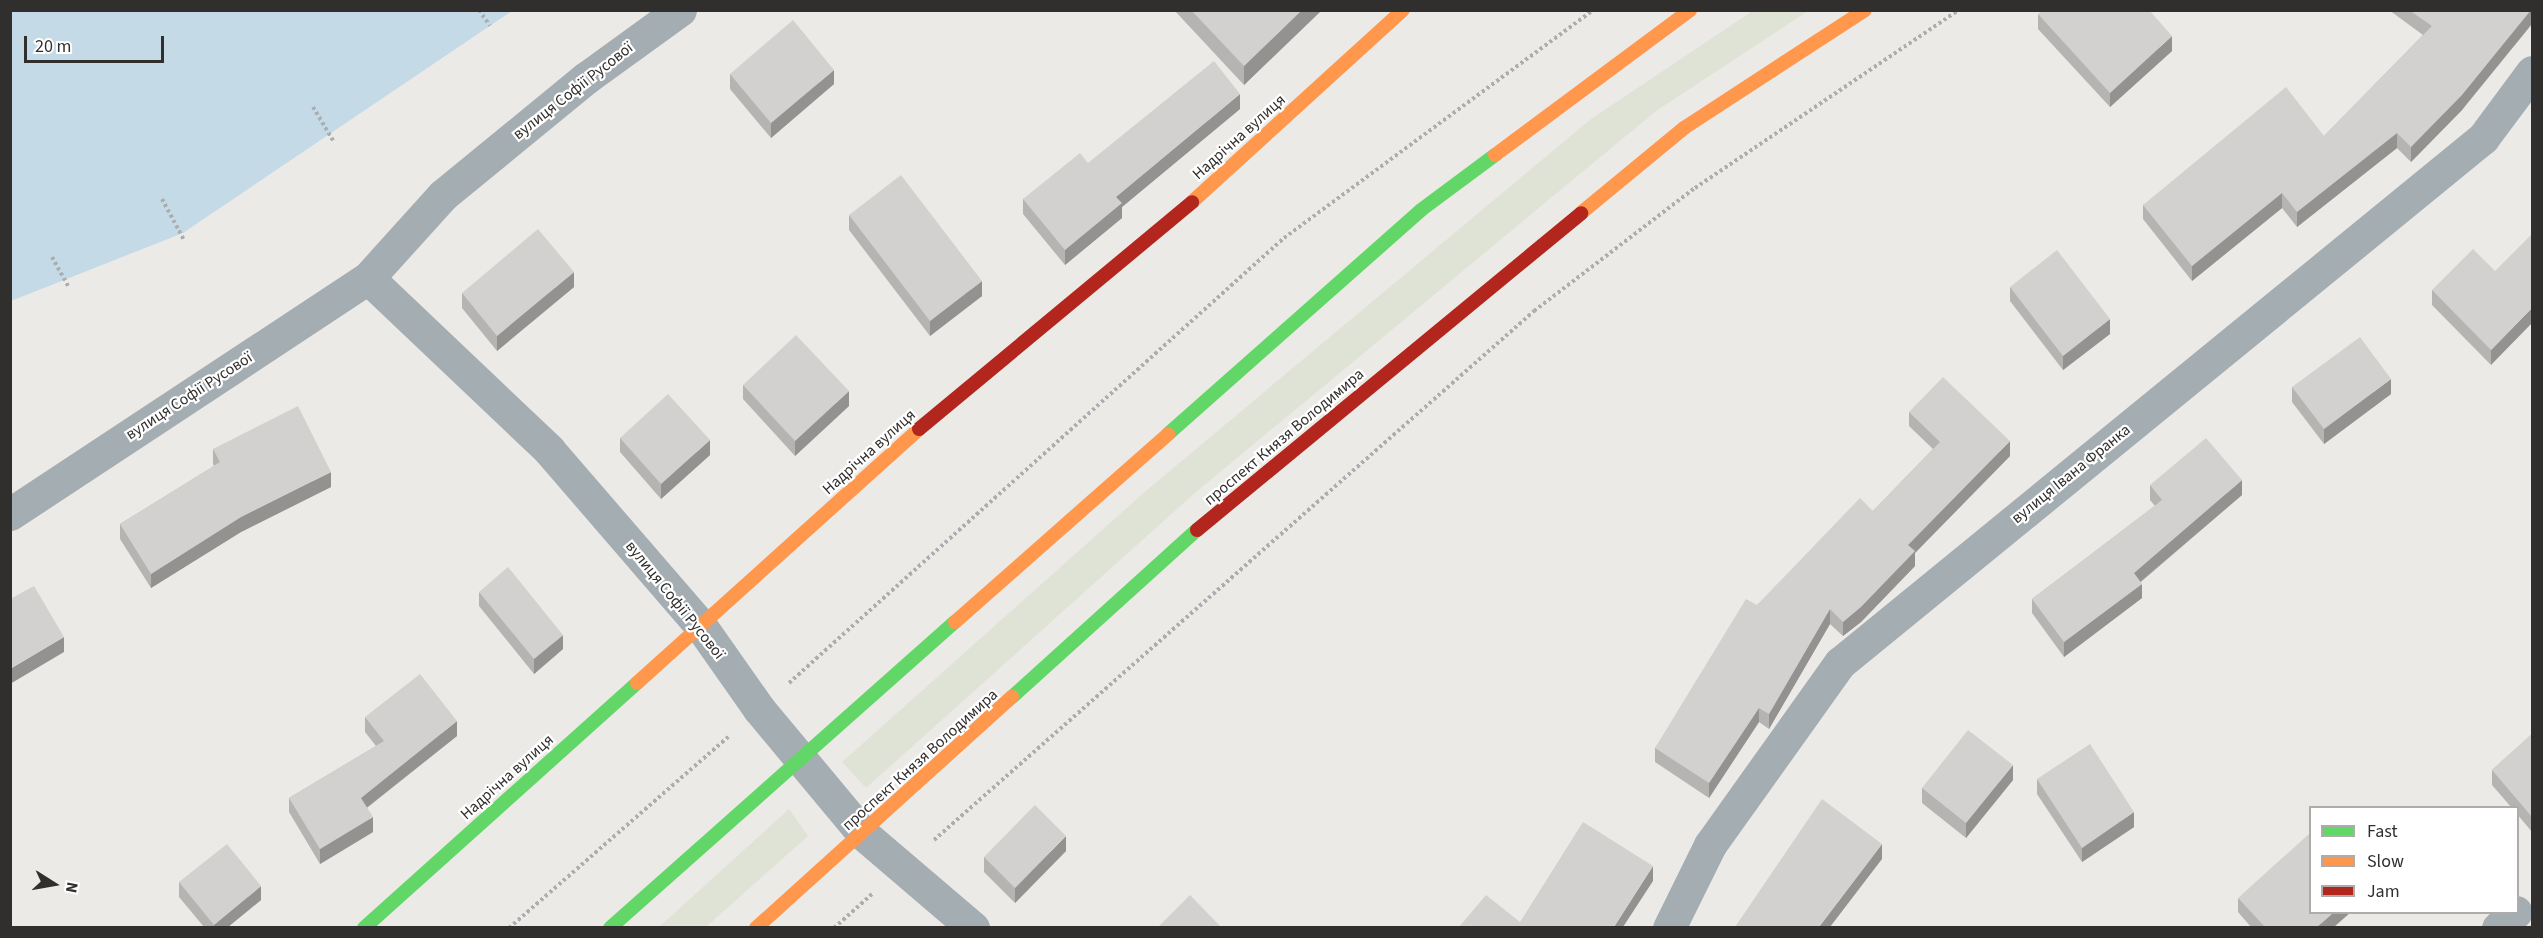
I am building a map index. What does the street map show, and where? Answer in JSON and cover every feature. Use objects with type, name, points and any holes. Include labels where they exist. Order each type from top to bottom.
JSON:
[{"type":"main road","name":"Надрічна вулиця","points":[[364,927],[913,434],[1181,212],[1403,10]]},
{"type":"main road","points":[[610,927],[800,762],[1251,355],[1421,210],[1690,10]]},
{"type":"main road","name":"проспект Князя Володимира","points":[[756,927],[863,834],[1175,549],[1675,136],[1865,10]]},
{"type":"street","name":"вулиця Софії Русової","points":[[10,514],[368,278],[443,195],[586,78],[680,10]]},
{"type":"street","name":"вулиця Івана Франка","points":[[1669,927],[1710,845],[1840,663],[2483,138],[2532,72]]},
{"type":"street","name":"вулиця Софії Русової","points":[[368,278],[549,450],[700,625],[759,710],[800,762],[863,834],[973,927]]},
{"type":"street","points":[[2519,910],[2532,899]]},
{"type":"street","points":[[2498,927],[2514,914]]},
{"type":"path","points":[[479,10],[490,26]]},
{"type":"path","points":[[509,927],[759,710],[1284,238],[1593,10]]},
{"type":"path","points":[[834,927],[1534,311],[1695,188],[1959,10]]},
{"type":"path","points":[[313,107],[333,140]]},
{"type":"path","points":[[162,200],[184,240]]},
{"type":"path","points":[[52,257],[68,285]]},
{"type":"shaded area","points":[[1754,10],[1808,11],[1656,111],[1196,492],[866,788],[842,762],[1148,489],[1591,119]]},
{"type":"shaded area","points":[[789,809],[808,836],[706,927],[659,927]]},
{"type":"water","points":[[11,10],[512,11],[183,233],[11,301]]},
{"type":"building","points":[[1191,10],[1302,10],[1244,66]]},
{"type":"building","points":[[2042,10],[2149,10],[2172,36],[2110,93],[2038,14]]},
{"type":"building","points":[[2409,10],[2531,10],[2462,95],[2411,147],[2397,133],[2297,212],[2282,193],[2192,266],[2143,205],[2286,87],[2324,136],[2432,26]]},
{"type":"building","points":[[793,20],[834,70],[771,123],[730,74]]},
{"type":"building","points":[[1214,61],[1240,94],[1116,197],[1122,203],[1065,250],[1023,199],[1080,153],[1088,163]]},
{"type":"building","points":[[901,175],[982,281],[930,321],[849,215]]},
{"type":"building","points":[[538,229],[574,272],[497,336],[462,293]]},
{"type":"building","points":[[2532,234],[2532,308],[2491,350],[2432,290],[2473,249],[2495,271]]},
{"type":"building","points":[[2057,250],[2110,319],[2063,356],[2010,287]]},
{"type":"building","points":[[796,335],[849,391],[795,441],[743,385]]},
{"type":"building","points":[[2360,337],[2391,379],[2324,429],[2292,387]]},
{"type":"building","points":[[1943,377],[2010,441],[1908,545],[1915,551],[1861,607],[1843,622],[1830,609],[1769,714],[1759,708],[1709,783],[1655,748],[1746,599],[1757,605],[1860,498],[1873,511],[1940,442],[1909,412]]},
{"type":"building","points":[[668,394],[710,440],[661,484],[620,438]]},
{"type":"building","points":[[298,406],[331,472],[241,517],[151,574],[120,524],[220,462],[213,449]]},
{"type":"building","points":[[2206,438],[2242,480],[2134,573],[2142,584],[2064,642],[2032,599],[2162,500],[2150,485]]},
{"type":"building","points":[[508,567],[563,635],[534,659],[479,592]]},
{"type":"building","points":[[34,586],[64,637],[10,669],[10,599]]},
{"type":"building","points":[[420,674],[457,721],[361,798],[373,817],[320,849],[289,798],[384,741],[365,717]]},
{"type":"building","points":[[1968,730],[2013,765],[1966,823],[1922,788]]},
{"type":"building","points":[[2532,734],[2532,817],[2492,770]]},
{"type":"building","points":[[2090,744],[2134,812],[2082,848],[2037,779]]},
{"type":"building","points":[[1822,799],[1882,844],[1819,927],[1735,927]]},
{"type":"building","points":[[1035,805],[1066,836],[1015,888],[984,857]]},
{"type":"building","points":[[1583,822],[1653,866],[1614,927],[1459,927],[1486,895],[1520,922]]},
{"type":"building","points":[[2309,834],[2309,914],[2332,914],[2317,927],[2265,927],[2238,898]]},
{"type":"building","points":[[227,844],[261,886],[214,925],[179,882]]},
{"type":"building","points":[[1190,895],[1221,927],[1158,927]]},
{"type":"traffic: fast","points":[[1168,434],[1421,210],[1495,155]]},
{"type":"traffic: fast","points":[[1012,697],[1197,530]]},
{"type":"traffic: fast","points":[[610,928],[955,622]]},
{"type":"traffic: fast","points":[[364,928],[637,683]]},
{"type":"traffic: slow","points":[[1192,202],[1403,10]]},
{"type":"traffic: slow","points":[[1495,155],[1690,10]]},
{"type":"traffic: slow","points":[[1581,213],[1684,128],[1865,10]]},
{"type":"traffic: slow","points":[[637,683],[919,429]]},
{"type":"traffic: slow","points":[[955,622],[1168,434]]},
{"type":"traffic: slow","points":[[756,928],[1012,697]]},
{"type":"traffic: jam","points":[[919,429],[1192,202]]},
{"type":"traffic: jam","points":[[1197,530],[1581,213]]}]
